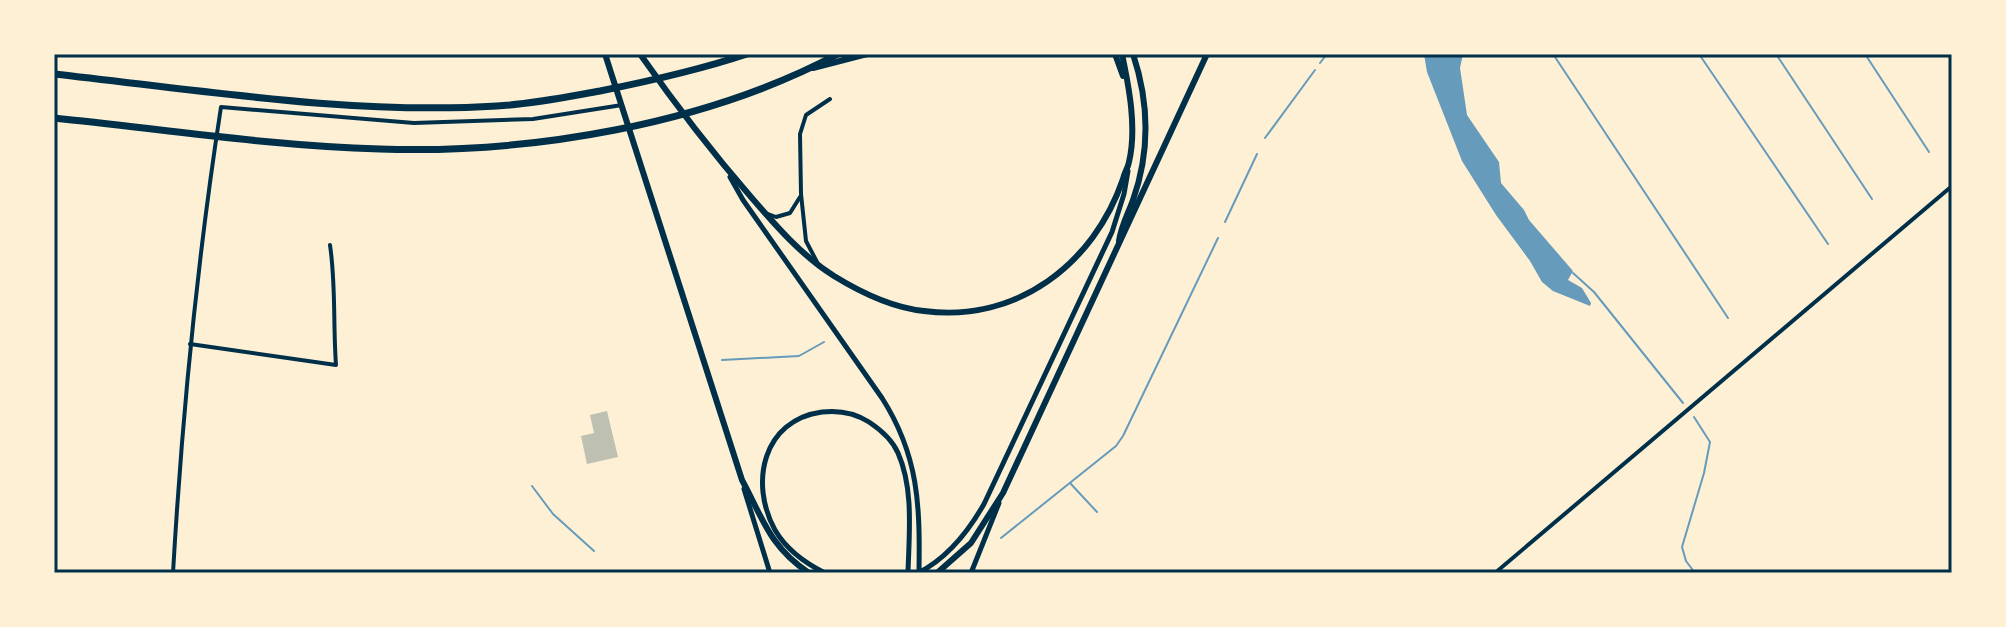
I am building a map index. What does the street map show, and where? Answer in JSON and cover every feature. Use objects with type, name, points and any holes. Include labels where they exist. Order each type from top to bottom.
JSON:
[{"type":"highway","points":[[54,74],[333,103],[422,109],[500,106],[638,84],[747,54]]},
{"type":"highway","points":[[54,118],[336,147],[423,149],[506,145],[656,120],[742,95],[809,69],[838,54]]},
{"type":"main road","points":[[605,54],[770,573]]},
{"type":"main road","points":[[640,54],[693,130],[779,229],[819,264],[852,286],[921,311],[962,312],[1000,304],[1045,283],[1091,242],[1111,210],[1129,162]]},
{"type":"main road","points":[[809,69],[867,54]]},
{"type":"main road","points":[[1115,54],[1126,83]]},
{"type":"main road","points":[[918,573],[950,551],[984,504],[1112,232],[1124,194],[1132,121],[1122,54]]},
{"type":"main road","points":[[1118,249],[1145,153],[1147,117],[1133,54]]},
{"type":"main road","points":[[971,573],[1003,493],[1207,54]]},
{"type":"main road","points":[[729,174],[743,200],[892,414],[904,439],[913,470],[919,524],[918,573]]},
{"type":"main road","points":[[825,573],[796,555],[781,538],[762,497],[761,477],[764,459],[778,436],[795,421],[814,413],[841,412],[863,419],[882,431],[893,445],[903,469],[909,524],[908,573]]},
{"type":"main road","points":[[742,480],[771,538],[783,553],[809,573]]},
{"type":"main road","points":[[937,573],[971,543],[1003,493]]},
{"type":"street","points":[[819,264],[806,241],[800,134],[802,123],[816,106],[830,99]]},
{"type":"street","points":[[173,573],[190,344],[221,107],[414,123],[533,119],[622,105]]},
{"type":"street","points":[[1495,573],[1952,186]]},
{"type":"street","points":[[763,211],[776,217],[790,213],[801,194]]},
{"type":"street","points":[[190,344],[336,365],[332,296],[335,276],[330,245]]},
{"type":"water","points":[[1424,54],[1463,54],[1460,68],[1467,115],[1499,162],[1501,183],[1573,271],[1568,280],[1582,288],[1590,306],[1553,291],[1542,282],[1496,215],[1462,161],[1427,72]]},
{"type":"building","points":[[607,411],[618,457],[587,464],[581,436],[594,433],[590,415]]},
{"type":"waterway","points":[[1320,63],[1327,54]]},
{"type":"waterway","points":[[1553,54],[1728,318]]},
{"type":"waterway","points":[[1699,54],[1828,244]]},
{"type":"waterway","points":[[1776,54],[1872,199]]},
{"type":"waterway","points":[[1865,54],[1929,152]]},
{"type":"waterway","points":[[1265,138],[1315,70]]},
{"type":"waterway","points":[[1225,222],[1257,154]]},
{"type":"waterway","points":[[1001,538],[1116,446],[1218,238]]},
{"type":"waterway","points":[[1573,273],[1594,292],[1683,403]]},
{"type":"waterway","points":[[722,360],[799,356],[824,342]]},
{"type":"waterway","points":[[1694,417],[1710,442],[1682,547],[1686,561],[1695,573]]},
{"type":"waterway","points":[[1070,483],[1097,512]]},
{"type":"waterway","points":[[532,486],[553,514],[594,551]]}]
